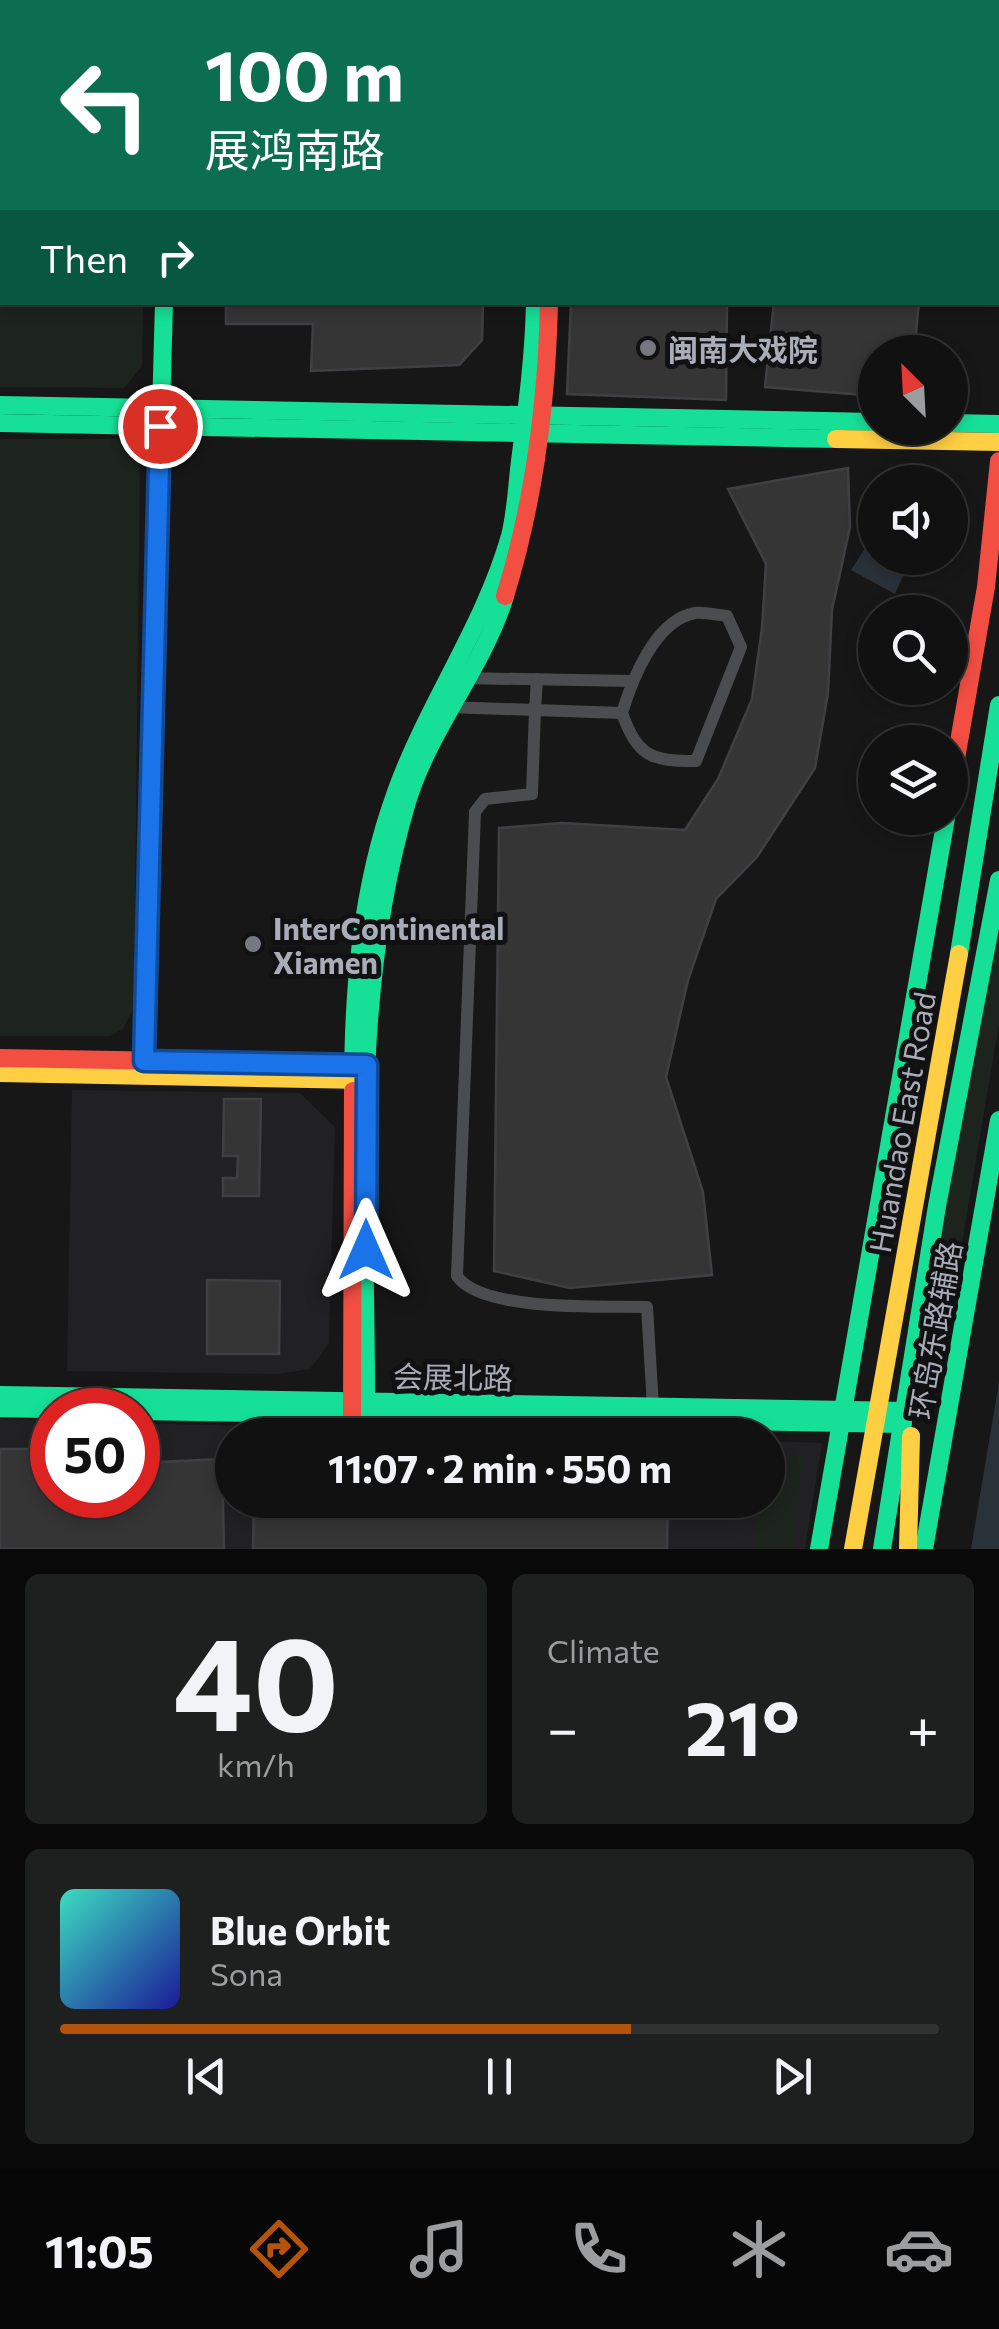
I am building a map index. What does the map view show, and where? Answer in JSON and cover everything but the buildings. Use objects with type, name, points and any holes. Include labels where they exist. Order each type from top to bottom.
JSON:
[{"type":"main road","points":[[144,1068],[164,305]]},
{"type":"main road","points":[[534,424],[535,305]]},
{"type":"main road","points":[[359,1408],[360,1072],[371,960],[388,866],[408,799],[441,706],[484,614],[502,561],[534,424],[549,305]]},
{"type":"main road","points":[[0,405],[160,417],[534,424],[999,442]]},
{"type":"main road","points":[[0,424],[160,417]]},
{"type":"main road","points":[[534,424],[858,422]]},
{"type":"main road","points":[[968,423],[999,424]]},
{"type":"main road","points":[[962,725],[986,587],[999,461]]},
{"type":"main road","name":"Huandao East Road","points":[[854,1549],[957,971],[999,704]]},
{"type":"main road","points":[[819,1549],[943,835]]},
{"type":"main road","name":"Huandao East Road","points":[[882,1549],[937,1206],[999,880]]},
{"type":"main road","points":[[0,1058],[144,1068],[360,1072]]},
{"type":"main road","points":[[0,1073],[144,1068]]},
{"type":"main road","name":"环岛东路辅路","points":[[924,1549],[999,1120]]},
{"type":"main road","name":"会展北路","points":[[0,1395],[359,1408],[904,1418]]},
{"type":"main road","name":"会展北路","points":[[160,1411],[653,1406],[843,1417]]},
{"type":"main road","points":[[0,1408],[30,1409]]},
{"type":"main road","points":[[904,1418],[912,1433],[908,1549]]},
{"type":"main road","points":[[870,1453],[898,1456]]},
{"type":"street","points":[[693,613],[727,616],[740,647],[696,761],[660,762],[640,749],[622,713],[632,681],[663,631],[693,613]]},
{"type":"street","points":[[457,678],[632,681]]},
{"type":"street","points":[[537,679],[532,794],[485,798],[475,812],[457,1276],[465,1288],[491,1296],[565,1305],[647,1307],[653,1406]]},
{"type":"street","points":[[441,706],[622,713]]},
{"type":"shaded area","points":[[0,305],[143,305],[142,366],[124,388],[0,387]]},
{"type":"shaded area","points":[[0,439],[119,439],[140,453],[134,1007],[123,1029],[110,1036],[0,1036]]},
{"type":"shaded area","points":[[860,575],[903,575],[895,594]]},
{"type":"shaded area","points":[[999,882],[999,1024],[942,1360],[927,1368],[921,1360]]},
{"type":"shaded area","points":[[72,1090],[300,1093],[335,1127],[329,1343],[310,1369],[278,1374],[67,1371]]},
{"type":"shaded area","points":[[999,1382],[999,1549],[971,1549]]},
{"type":"shaded area","points":[[0,1419],[30,1420],[30,1518],[160,1518],[160,1424],[215,1425],[215,1518],[785,1518],[785,1442],[822,1443],[805,1549],[0,1549]]},
{"type":"shaded area","points":[[803,1454],[794,1549],[754,1549],[756,1518],[785,1518],[785,1455]]},
{"type":"traffic: fast","points":[[143,1075],[164,305]]},
{"type":"traffic: fast","points":[[353,1091],[357,977],[375,865],[409,759],[486,602],[510,536],[530,382],[535,305]]},
{"type":"traffic: fast","points":[[0,405],[858,422]]},
{"type":"traffic: fast","points":[[0,423],[836,439]]},
{"type":"traffic: fast","points":[[968,423],[999,424]]},
{"type":"traffic: fast","points":[[366,1415],[364,1184],[368,1029],[388,877],[417,775],[483,648],[505,596]]},
{"type":"traffic: fast","points":[[959,954],[999,705]]},
{"type":"traffic: fast","points":[[819,1549],[943,835]]},
{"type":"traffic: fast","points":[[882,1549],[937,1206],[999,880]]},
{"type":"traffic: fast","points":[[230,1062],[362,1065]]},
{"type":"traffic: fast","points":[[924,1549],[999,1120]]},
{"type":"traffic: fast","points":[[0,1395],[905,1411]]},
{"type":"traffic: fast","points":[[0,1408],[30,1409]]},
{"type":"traffic: fast","points":[[160,1411],[903,1424]]},
{"type":"traffic: slow","points":[[836,439],[999,442]]},
{"type":"traffic: slow","points":[[853,1549],[959,954]]},
{"type":"traffic: slow","points":[[0,1073],[364,1080]]},
{"type":"traffic: slow","points":[[908,1549],[911,1436]]},
{"type":"traffic: jam","points":[[505,596],[524,524],[537,451],[549,305]]},
{"type":"traffic: jam","points":[[962,725],[986,587],[999,461]]},
{"type":"traffic: jam","points":[[0,1058],[230,1062]]},
{"type":"traffic: jam","points":[[352,1415],[353,1091]]},
{"type":"place","name":"闽南大戏院","points":[[648,348]]},
{"type":"place","name":"InterContinental Xiamen","points":[[253,944]]},
{"type":"route","points":[[160,426],[144,1061],[367,1065],[366,1250]]}]
